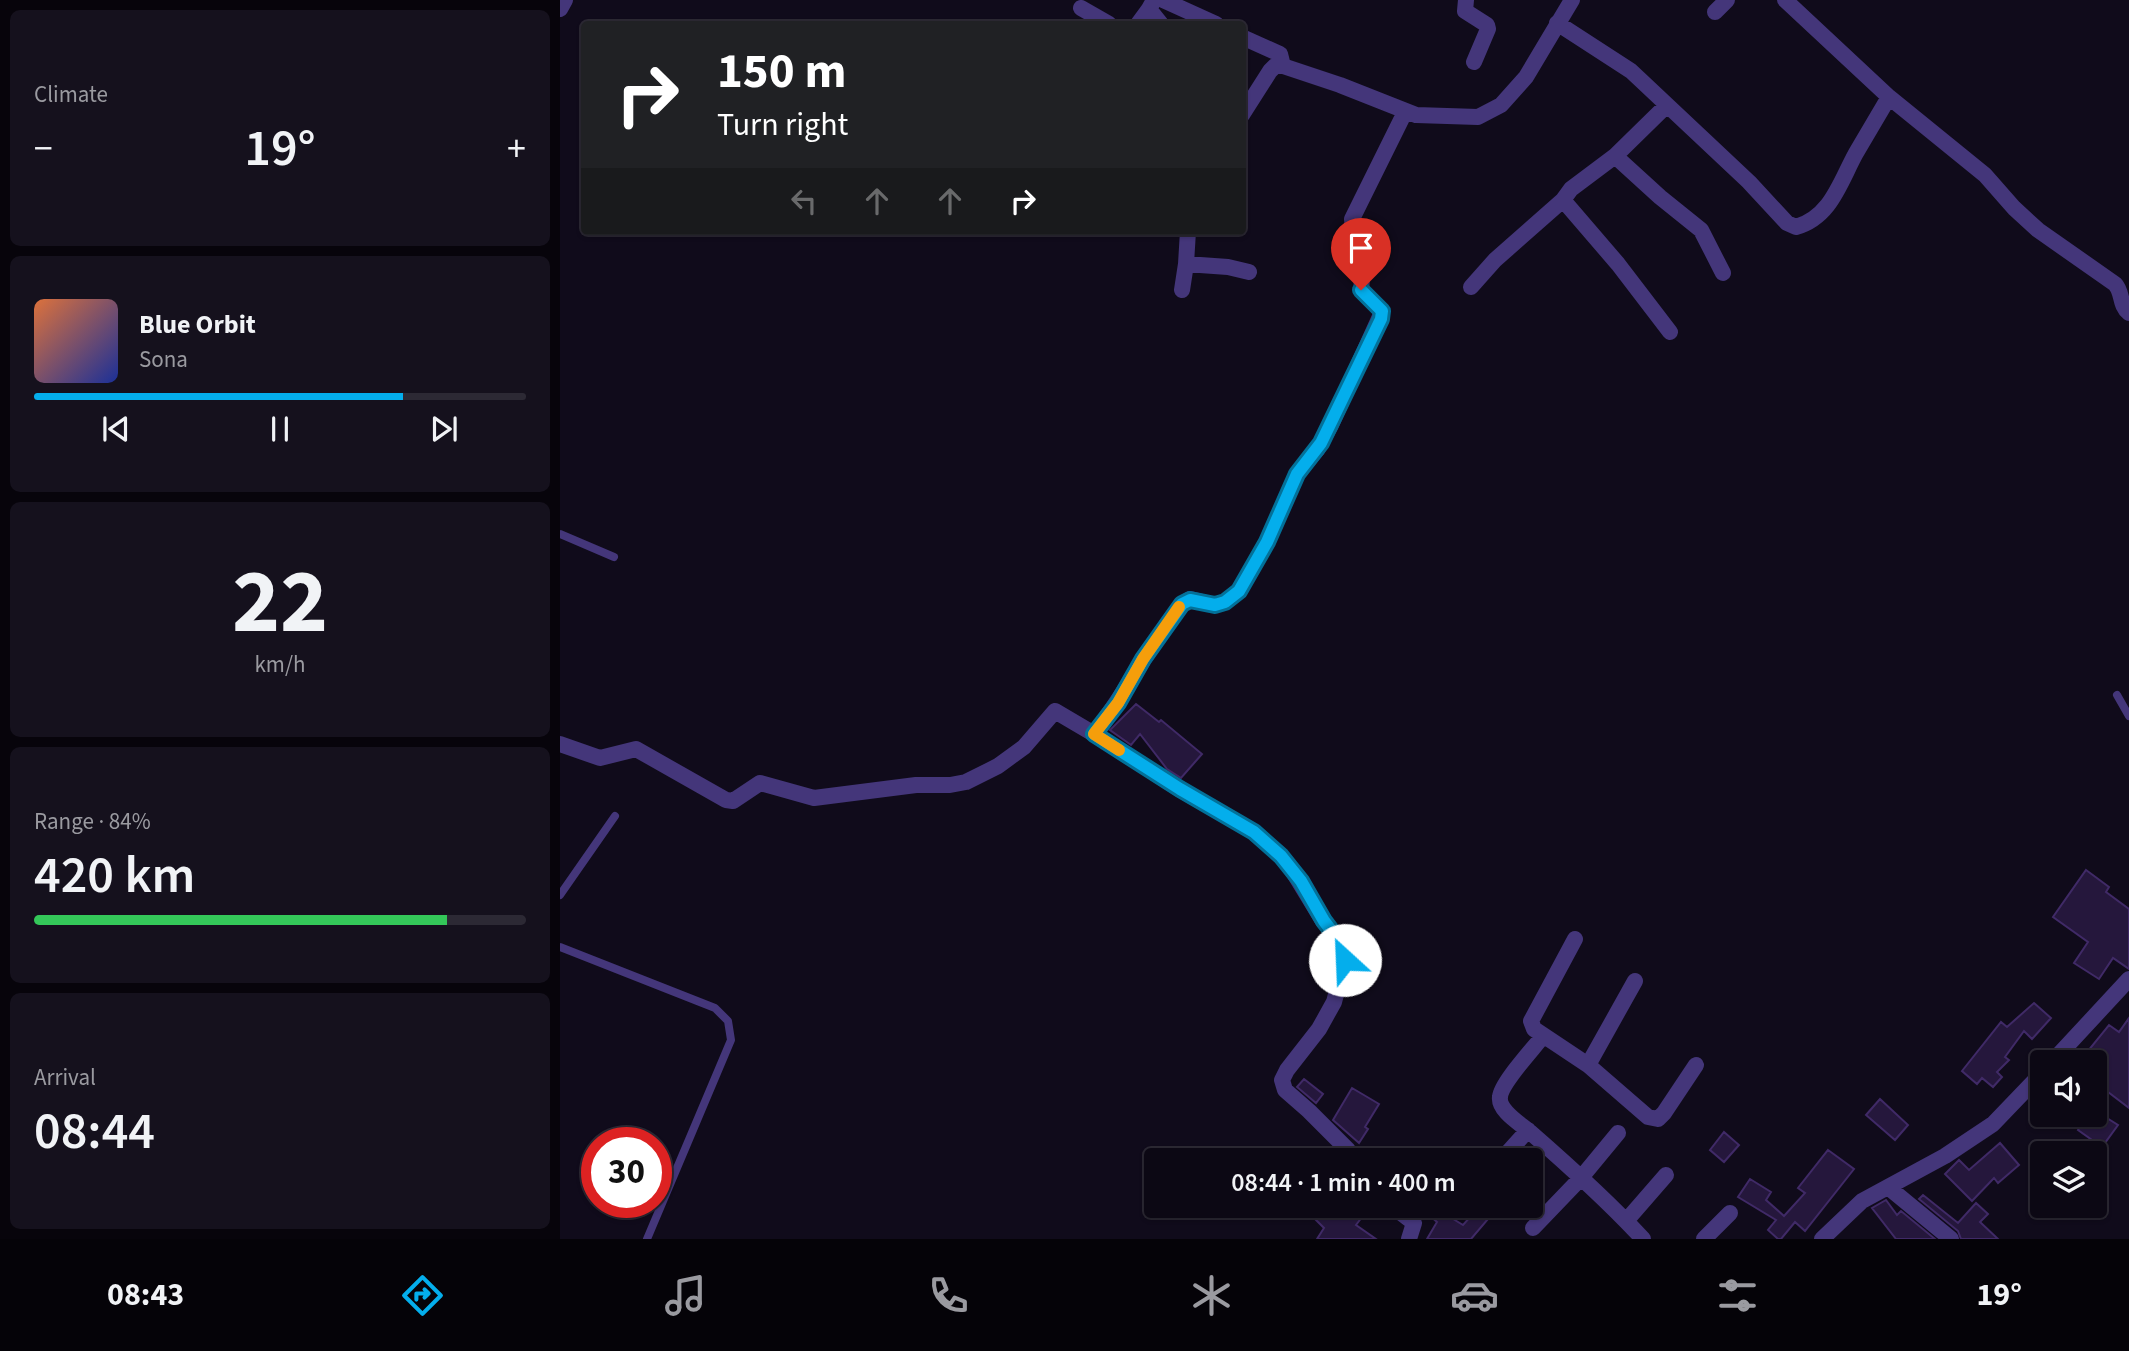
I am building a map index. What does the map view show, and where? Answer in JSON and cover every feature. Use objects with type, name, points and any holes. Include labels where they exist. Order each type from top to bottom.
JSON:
[{"type":"street","points":[[560,9],[565,0]]},
{"type":"street","points":[[1466,0],[1465,11],[1487,25],[1488,29],[1474,62]]},
{"type":"street","points":[[1246,108],[1269,71],[1275,66],[1283,66],[1424,117],[1478,117],[1501,105],[1526,76],[1572,0]]},
{"type":"street","points":[[1715,12],[1727,0]]},
{"type":"street","points":[[1785,0],[1889,97],[1985,175],[2038,230],[2115,284],[2119,288],[2124,309],[2129,313]]},
{"type":"street","points":[[1140,21],[1155,3]]},
{"type":"street","points":[[1155,3],[1160,21]]},
{"type":"street","points":[[1155,3],[1207,21]]},
{"type":"street","points":[[1081,8],[1104,21]]},
{"type":"street","points":[[1557,23],[1631,71],[1749,182],[1787,223],[1796,227],[1818,216],[1832,201],[1889,97]]},
{"type":"street","points":[[1246,39],[1280,54],[1283,66]]},
{"type":"street","points":[[1471,287],[1495,260],[1563,200],[1571,189],[1615,156],[1666,106]]},
{"type":"street","points":[[1094,734],[1118,703],[1143,659],[1182,604],[1190,600],[1215,605],[1225,602],[1239,591],[1267,542],[1297,474],[1317,450],[1331,425],[1382,313],[1361,290],[1364,258],[1353,232],[1352,219],[1405,112]]},
{"type":"street","points":[[1615,156],[1701,230],[1723,272]]},
{"type":"street","points":[[1563,200],[1618,264],[1670,332]]},
{"type":"street","points":[[1182,290],[1188,235]]},
{"type":"street","points":[[1186,264],[1228,267],[1249,272]]},
{"type":"street","points":[[560,744],[600,758],[636,749],[733,801],[760,783],[814,798],[916,785],[966,782],[998,766],[1024,747],[1055,711],[1254,832],[1281,856],[1292,870],[1337,938],[1345,960],[1334,1002],[1319,1029],[1282,1080],[1285,1090],[1346,1148]]},
{"type":"street","points":[[1575,939],[1531,1021],[1534,1029],[1588,1065],[1640,1112],[1654,1119],[1658,1119],[1664,1112],[1696,1065]]},
{"type":"street","points":[[2063,1050],[2129,979]]},
{"type":"street","points":[[1588,1065],[1635,981]]},
{"type":"street","points":[[1543,1036],[1519,1066],[1499,1098],[1500,1104],[1643,1239]]},
{"type":"street","points":[[1822,1239],[1862,1201],[1945,1156],[1993,1124],[2030,1085]]},
{"type":"street","points":[[1512,1148],[1528,1130]]},
{"type":"street","points":[[1533,1228],[1580,1179],[1618,1133]]},
{"type":"street","points":[[1626,1221],[1666,1175]]},
{"type":"street","points":[[1888,1187],[1951,1239]]},
{"type":"street","points":[[1704,1239],[1730,1213]]},
{"type":"street","points":[[1408,1218],[1414,1223],[1409,1239]]},
{"type":"lane","points":[[560,534],[614,557]]},
{"type":"lane","points":[[2117,695],[2129,716]]},
{"type":"lane","points":[[560,895],[615,816]]},
{"type":"lane","points":[[560,947],[715,1008],[728,1021],[731,1040],[646,1239]]},
{"type":"building","points":[[1136,704],[1159,722],[1161,720],[1202,754],[1181,778],[1167,769],[1140,734],[1131,745],[1110,730]]},
{"type":"building","points":[[2086,870],[2109,887],[2106,892],[2129,909],[2129,969],[2113,958],[2099,979],[2074,963],[2088,942],[2053,917]]},
{"type":"building","points":[[2034,1003],[2051,1018],[2032,1039],[2024,1031],[2005,1057],[2009,1060],[1997,1072],[2002,1077],[1993,1087],[1982,1078],[1977,1084],[1962,1071],[2001,1022],[2007,1027]]},
{"type":"building","points":[[2129,1018],[2129,1108],[2107,1091],[2107,1050],[2089,1050],[2109,1025],[2119,1032]]},
{"type":"building","points":[[1304,1079],[1323,1094],[1316,1103],[1297,1087]]},
{"type":"building","points":[[1352,1088],[1379,1104],[1359,1143],[1333,1120]]},
{"type":"building","points":[[1880,1099],[1908,1125],[1895,1140],[1866,1115]]},
{"type":"building","points":[[2107,1118],[2118,1125],[2106,1141],[2094,1141],[2078,1130],[2080,1127],[2107,1127]]},
{"type":"building","points":[[1724,1132],[1739,1145],[1724,1162],[1710,1150]]},
{"type":"building","points":[[2000,1143],[2019,1165],[1998,1183],[1994,1178],[1972,1201],[1945,1174],[1959,1160],[1969,1170]]},
{"type":"building","points":[[1828,1150],[1854,1169],[1805,1231],[1795,1222],[1781,1239],[1778,1239],[1768,1230],[1776,1220],[1738,1197],[1750,1179],[1771,1192],[1766,1200],[1784,1216],[1805,1193],[1798,1188]]},
{"type":"building","points":[[1923,1195],[1958,1223],[1976,1203],[1988,1214],[1980,1222],[1998,1239],[1961,1239],[1958,1231],[1919,1199]]},
{"type":"building","points":[[1886,1200],[1897,1215],[1901,1211],[1935,1239],[1896,1239],[1872,1208]]},
{"type":"building","points":[[1314,1218],[1361,1218],[1356,1225],[1376,1239],[1317,1239],[1324,1228]]},
{"type":"building","points":[[1432,1218],[1452,1218],[1463,1225],[1469,1218],[1489,1218],[1471,1239],[1427,1239],[1437,1222]]},
{"type":"slow traffic","points":[[1119,750],[1094,734],[1118,703],[1143,659],[1179,607]]},
{"type":"route","points":[[1345,960],[1337,938],[1301,881],[1281,856],[1254,832],[1094,734],[1118,703],[1143,659],[1182,604],[1190,600],[1211,605],[1222,603],[1239,591],[1245,582],[1267,542],[1297,474],[1317,450],[1331,425],[1381,319],[1382,311],[1361,290]]}]
